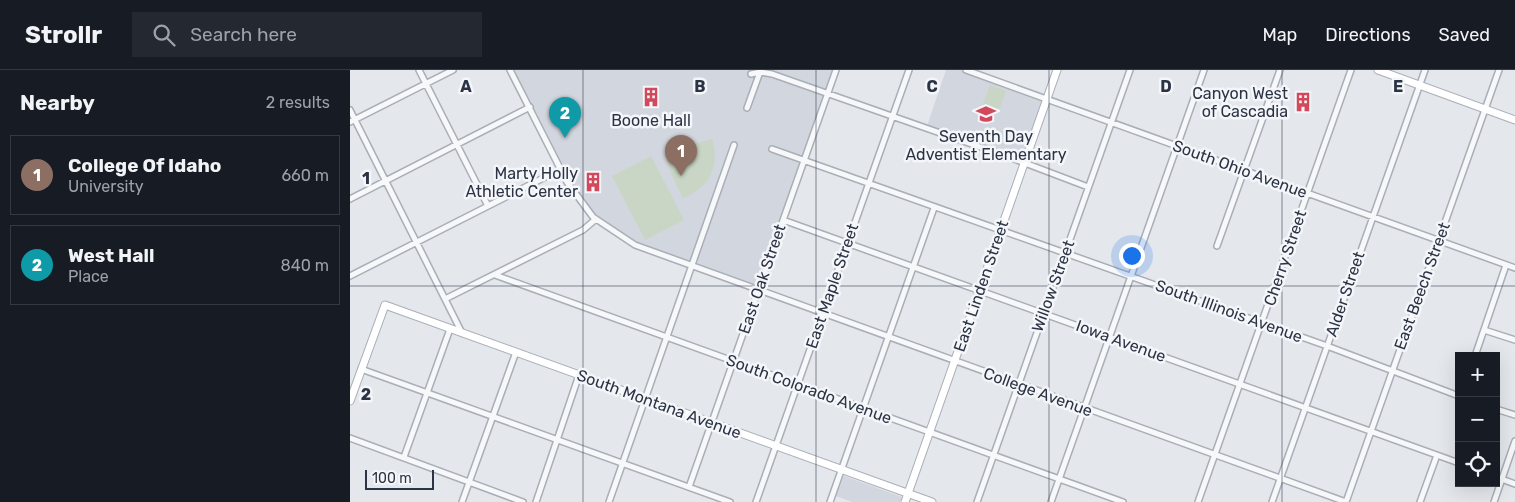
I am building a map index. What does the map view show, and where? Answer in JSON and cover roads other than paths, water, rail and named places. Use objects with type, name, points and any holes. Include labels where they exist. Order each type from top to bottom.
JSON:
[{"type":"street","points":[[419,70],[488,206]]},
{"type":"street","points":[[352,121],[453,70]]},
{"type":"street","name":"College Avenue","points":[[510,70],[567,182],[596,219],[635,245],[1214,456],[1346,502]]},
{"type":"street","name":"East Oak Street","points":[[689,487],[836,70]]},
{"type":"street","name":"East Maple Street","points":[[756,502],[909,70]]},
{"type":"street","name":"South Ohio Avenue","points":[[966,70],[982,73],[1046,100],[1515,268]]},
{"type":"street","name":"East Linden Street","points":[[905,502],[1057,70]]},
{"type":"street","name":"Willow Street","points":[[977,502],[1130,70]]},
{"type":"street","points":[[1051,502],[1204,70]]},
{"type":"street","points":[[1217,246],[1280,70]]},
{"type":"street","name":"Cherry Street","points":[[1198,502],[1352,70]]},
{"type":"street","points":[[1378,70],[1515,120]]},
{"type":"street","name":"Alder Street","points":[[1272,502],[1418,85],[1425,70]]},
{"type":"street","name":"East Beech Street","points":[[1346,502],[1499,70]]},
{"type":"street","points":[[747,108],[760,72]]},
{"type":"street","points":[[751,74],[760,72],[828,94],[1088,187]]},
{"type":"street","points":[[350,199],[530,107]]},
{"type":"street","points":[[350,110],[352,121],[386,181],[463,333]]},
{"type":"street","points":[[609,502],[734,145]]},
{"type":"street","name":"South Illinois Avenue","points":[[772,149],[1000,232],[1327,346],[1455,394]]},
{"type":"street","points":[[350,276],[561,169]]},
{"type":"street","points":[[830,502],[934,208]]},
{"type":"street","points":[[446,299],[583,230],[596,219]]},
{"type":"street","name":"Iowa Avenue","points":[[783,220],[1455,462]]},
{"type":"street","points":[[1476,352],[1506,265]]},
{"type":"street","name":"South Colorado Avenue","points":[[495,275],[1123,502]]},
{"type":"street","name":"South Montana Avenue","points":[[362,369],[385,305],[932,502]]},
{"type":"street","points":[[404,458],[450,329]]},
{"type":"street","points":[[1484,330],[1515,340]]},
{"type":"street","points":[[462,502],[516,352]]},
{"type":"street","points":[[350,401],[362,369],[730,502]]},
{"type":"street","points":[[536,502],[579,375]]},
{"type":"street","points":[[1500,410],[1515,415]]},
{"type":"street","points":[[350,438],[524,502]]},
{"type":"street","points":[[1500,476],[1515,441]]},
{"type":"street","points":[[1420,502],[1437,455]]},
{"type":"street","points":[[1500,478],[1515,484]]},
{"type":"street","points":[[1494,502],[1497,487]]},
{"type":"place","name":"Boone Hall","points":[[651,97]]},
{"type":"place","name":"Canyon West of Cascadia","points":[[1303,102]]},
{"type":"place","name":"Seventh Day Adventist Elementary","points":[[986,114]]},
{"type":"place","name":"West Hall","points":[[565,138]]},
{"type":"place","name":"College Of Idaho","points":[[681,176]]},
{"type":"place","name":"Marty Holly Athletic Center","points":[[593,182]]}]
